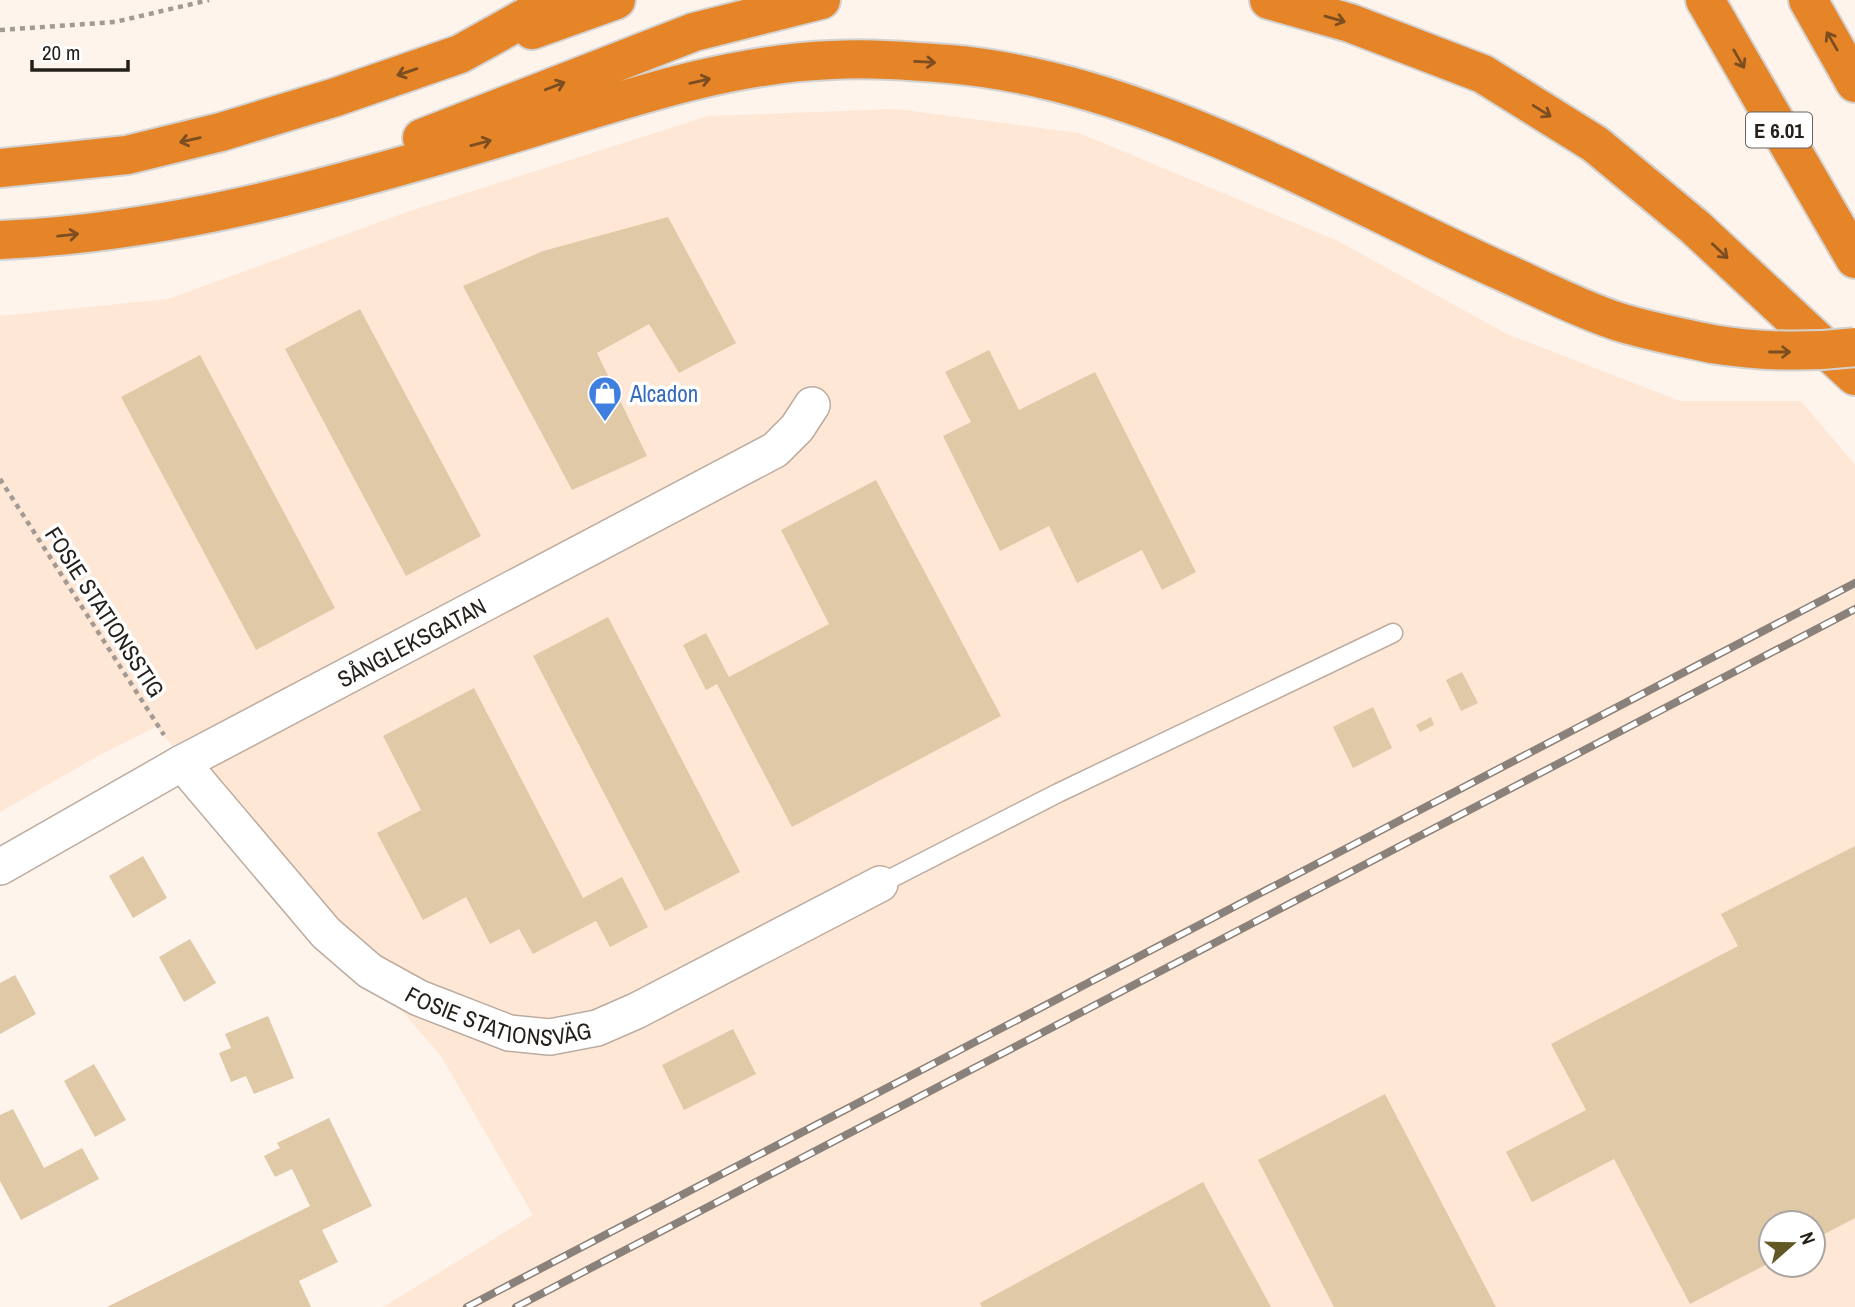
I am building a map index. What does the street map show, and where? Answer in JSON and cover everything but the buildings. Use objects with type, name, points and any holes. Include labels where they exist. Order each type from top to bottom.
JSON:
[{"type":"highway","points":[[460,54],[556,0]]},
{"type":"highway","points":[[0,168],[127,155],[220,132],[336,97],[616,0]]},
{"type":"highway","points":[[264,202],[694,32],[821,0]]},
{"type":"highway","points":[[1269,0],[1350,23],[1483,74],[1594,144],[1695,227],[1855,376]]},
{"type":"highway","name":"E 6.01","points":[[1705,0],[1855,259]]},
{"type":"highway","points":[[1808,0],[1855,83]]},
{"type":"highway","points":[[0,240],[128,227],[264,202],[702,80],[829,60],[950,64],[1027,76],[1131,105],[1319,184],[1487,265],[1615,320],[1712,344],[1763,352],[1806,353],[1855,347]]},
{"type":"street","name":"SÅNGLEKSGATAN","points":[[0,867],[181,763],[775,450],[797,428],[812,405]]},
{"type":"street","name":"FOSIE STATIONSVÄG","points":[[181,763],[326,933],[370,971],[419,998],[509,1033],[550,1037],[597,1028],[880,884]]},
{"type":"lane","points":[[880,884],[1058,793],[1393,633]]},
{"type":"path","points":[[0,30],[115,22],[209,0]]},
{"type":"path","name":"FOSIE STATIONSSTIG","points":[[0,479],[181,763]]},
{"type":"shaded area","points":[[896,109],[1079,133],[1338,241],[1507,334],[1680,401],[1801,401],[1855,465],[1855,1307],[383,1307],[533,1215],[441,1056],[156,727],[98,756],[0,812],[0,316],[168,299],[407,212],[708,116]]},
{"type":"railway","points":[[467,1307],[1855,583]]},
{"type":"railway","points":[[516,1307],[1855,609]]},
{"type":"place","name":"Alcadon","points":[[605,423]]}]
